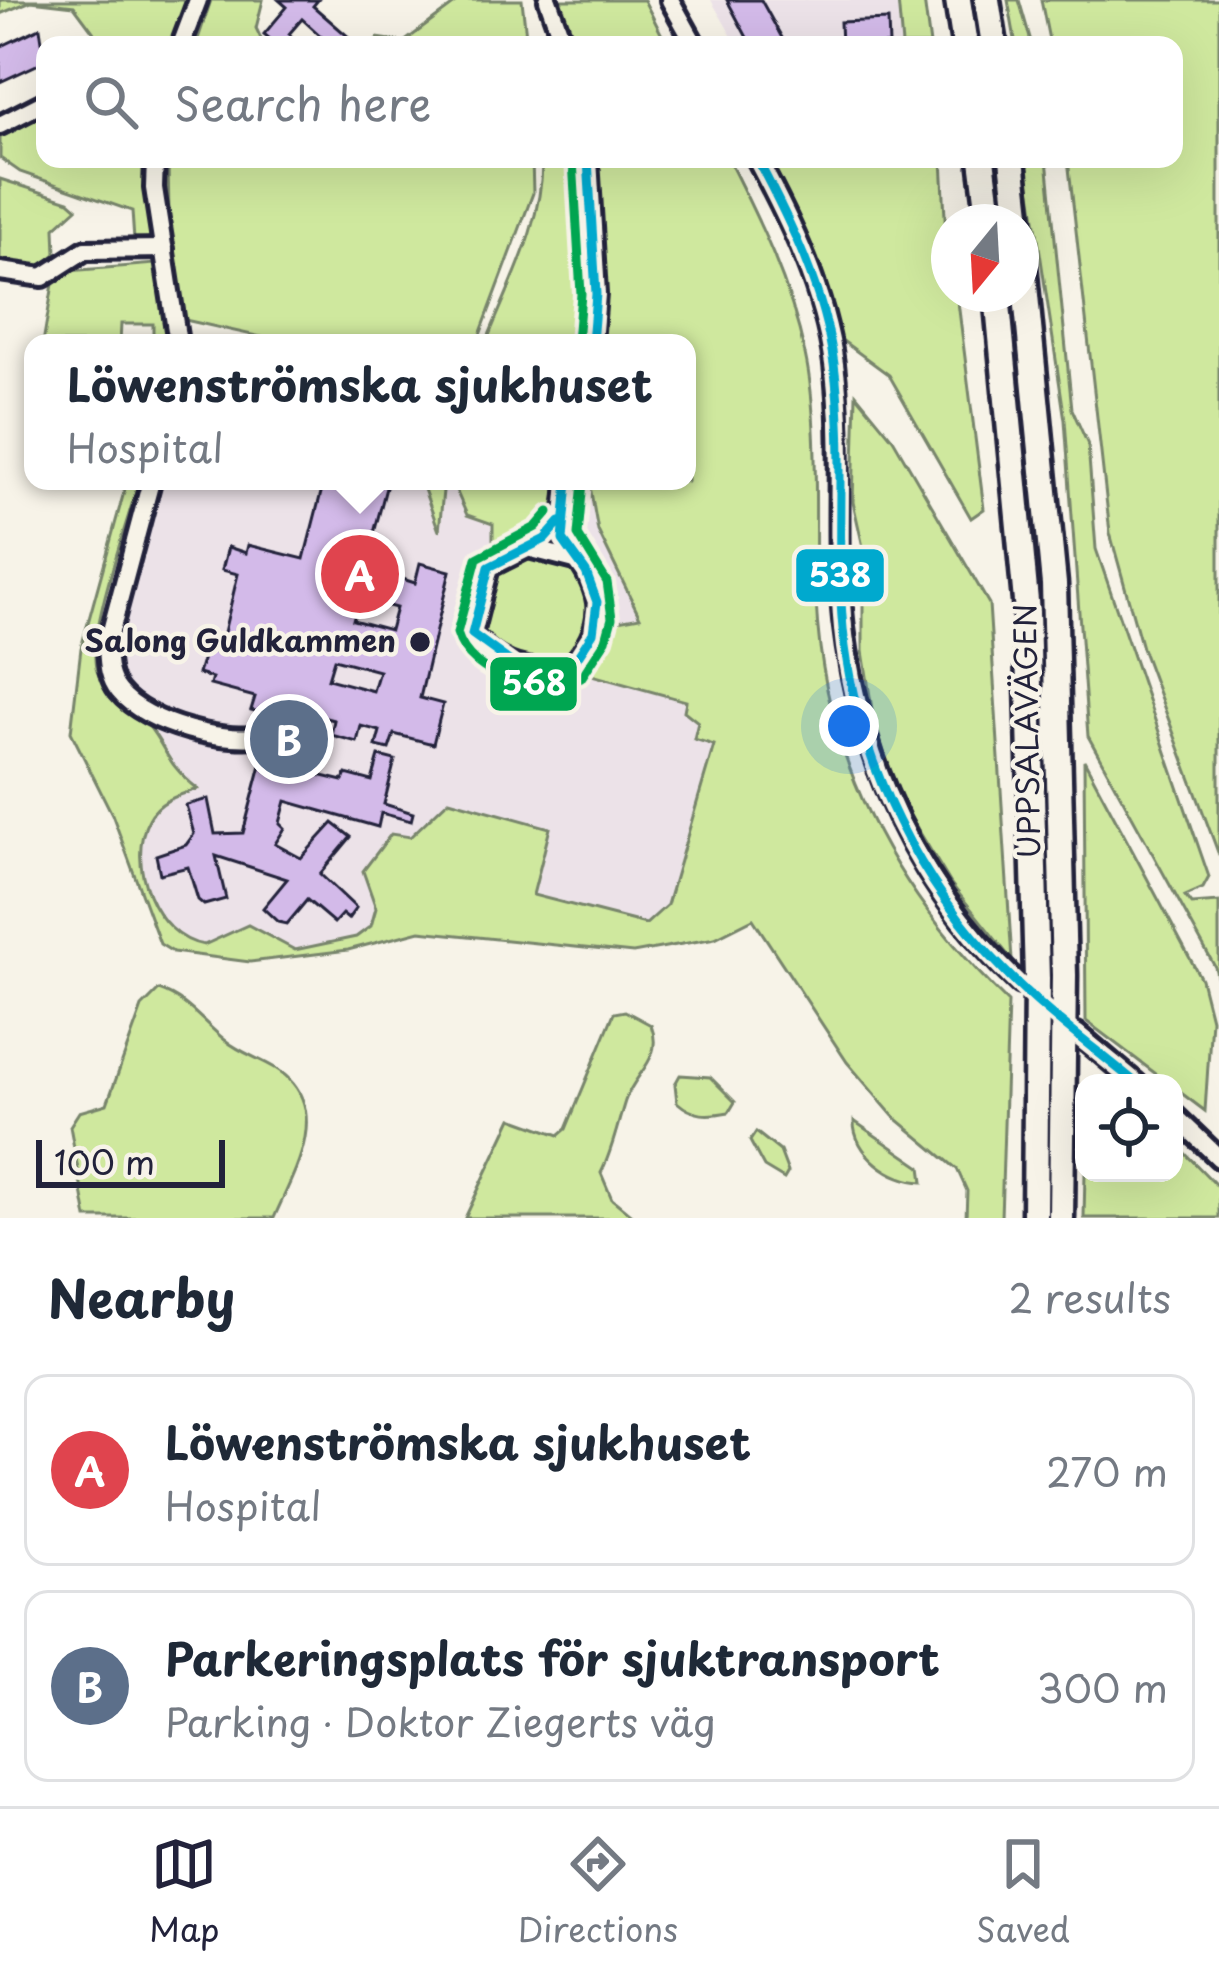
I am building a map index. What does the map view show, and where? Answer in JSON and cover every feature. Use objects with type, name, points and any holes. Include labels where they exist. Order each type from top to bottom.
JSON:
[{"type":"highway","points":[[958,0],[964,36]]},
{"type":"highway","points":[[987,0],[993,36]]},
{"type":"highway","points":[[983,168],[988,204]]},
{"type":"highway","points":[[1013,168],[1017,204]]},
{"type":"highway","name":"UPPSALAVÄGEN","points":[[999,312],[1027,612],[1037,979],[1035,1218]]},
{"type":"highway","name":"UPPSALAVÄGEN","points":[[1028,312],[1054,584],[1064,975],[1061,1218]]},
{"type":"street","points":[[184,36],[198,0]]},
{"type":"street","points":[[548,0],[561,36]]},
{"type":"street","points":[[670,0],[690,36]]},
{"type":"street","points":[[0,125],[36,107]]},
{"type":"street","points":[[156,168],[177,334]]},
{"type":"street","points":[[589,168],[596,294],[593,334]]},
{"type":"street","points":[[761,168],[806,262],[834,364],[845,648],[873,760],[894,812],[948,903],[1020,984]]},
{"type":"street","points":[[0,271],[29,279],[43,277],[85,250],[164,249]]},
{"type":"street","points":[[149,490],[107,646],[109,672],[134,705],[158,718],[250,740],[269,735]]},
{"type":"street","points":[[560,522],[528,548],[489,567],[472,634],[489,655],[523,669],[571,667],[586,650],[599,607],[596,585],[562,540],[566,490]]},
{"type":"street","points":[[528,548],[580,561]]},
{"type":"street","points":[[1078,1033],[1126,1074]]},
{"type":"street","points":[[1183,1123],[1218,1153]]},
{"type":"shaded area","points":[[711,0],[898,0],[901,36],[732,36]]},
{"type":"shaded area","points":[[125,490],[591,490],[598,531],[725,709],[667,905],[633,953],[420,931],[348,950],[250,962],[173,952],[160,944],[112,814],[71,732],[81,648]]},
{"type":"green space","points":[[0,0],[192,0],[179,36],[96,36],[74,6],[31,1],[0,14]]},
{"type":"green space","points":[[211,0],[263,0],[256,28],[260,36],[199,36]]},
{"type":"green space","points":[[460,0],[522,0],[526,36],[412,36]]},
{"type":"green space","points":[[557,0],[644,0],[662,36],[569,36]]},
{"type":"green space","points":[[898,0],[924,0],[929,36],[901,36]]},
{"type":"green space","points":[[1008,0],[1019,0],[1029,36],[1014,36]]},
{"type":"green space","points":[[1041,0],[1219,0],[1219,855],[1142,648],[1110,533],[1069,168],[1183,168],[1183,36],[1048,36]]},
{"type":"green space","points":[[36,119],[36,168],[146,168],[150,241],[134,240],[132,211],[20,172],[0,158],[0,137]]},
{"type":"green space","points":[[168,168],[532,168],[533,193],[480,334],[248,334],[185,320],[169,217]]},
{"type":"green space","points":[[542,168],[579,168],[588,285],[585,334],[490,334],[531,230]]},
{"type":"green space","points":[[599,168],[732,168],[782,278],[810,381],[822,659],[850,769],[899,869],[931,916],[1008,1002],[1001,1218],[966,1218],[967,1191],[957,1169],[893,1116],[847,1062],[753,919],[715,938],[633,953],[420,931],[348,950],[250,962],[173,952],[160,944],[112,814],[71,732],[81,648],[125,490],[136,490],[102,607],[95,655],[107,688],[147,724],[173,764],[198,789],[158,807],[142,836],[143,876],[149,895],[171,928],[204,945],[248,925],[295,950],[356,937],[371,926],[376,908],[363,871],[391,834],[410,837],[449,800],[550,828],[533,895],[646,924],[667,905],[714,745],[694,739],[698,722],[684,711],[686,701],[588,674],[602,624],[640,617],[598,531],[591,490],[696,490],[696,334],[602,334]]},
{"type":"green space","points":[[774,168],[942,168],[944,204],[931,204],[931,312],[959,312],[984,509],[971,518],[889,375],[840,339],[815,256]]},
{"type":"green space","points":[[1027,168],[1048,168],[1072,409],[1088,445],[1096,549],[1209,877],[1203,888],[1185,896],[1191,904],[1219,902],[1219,984],[1215,967],[1088,736],[1065,420],[1039,246],[1039,204],[1033,204]]},
{"type":"green space","points":[[0,179],[69,201],[77,208],[55,228],[56,254],[32,274],[0,266]]},
{"type":"green space","points":[[155,264],[166,334],[153,334],[153,324],[121,324],[120,334],[45,334],[54,278],[68,271]]},
{"type":"green space","points":[[856,394],[893,439],[989,604],[1012,960],[951,884],[899,798],[874,722],[863,651],[863,547],[853,502]]},
{"type":"green space","points":[[424,490],[443,490],[439,531]]},
{"type":"green space","points":[[456,490],[557,490],[540,528],[508,546],[493,549],[493,524],[467,515]]},
{"type":"green space","points":[[526,553],[577,566],[582,579],[589,604],[588,628],[565,661],[523,660],[485,639],[481,625],[493,575]]},
{"type":"green space","points":[[1084,760],[1201,979],[1211,1019],[1205,1111],[1183,1094],[1183,1074],[1156,1074],[1086,1021]]},
{"type":"green space","points":[[159,990],[186,1005],[233,1046],[282,1073],[300,1094],[306,1111],[303,1147],[274,1218],[87,1218],[70,1126],[79,1112],[107,1104],[142,1007]]},
{"type":"green space","points":[[625,1011],[651,1025],[654,1047],[625,1101],[601,1173],[612,1199],[635,1218],[465,1218],[512,1118],[559,1135],[566,1129],[614,1013]]},
{"type":"green space","points":[[680,1075],[710,1077],[735,1102],[729,1112],[702,1114],[683,1107],[677,1102],[675,1084]]},
{"type":"green space","points":[[854,1121],[921,1167],[923,1182],[899,1177],[876,1164],[860,1144]]},
{"type":"green space","points":[[756,1132],[780,1151],[788,1172],[784,1179],[764,1167],[750,1141]]},
{"type":"green space","points":[[1183,1151],[1219,1188],[1219,1218],[1084,1218],[1085,1182],[1183,1182]]},
{"type":"building","points":[[279,0],[318,0],[313,6],[348,36],[321,36],[302,19],[291,36],[266,36],[287,7]]},
{"type":"building","points":[[727,0],[761,0],[781,36],[746,36]]},
{"type":"building","points":[[888,20],[889,36],[841,36],[840,22]]},
{"type":"building","points":[[40,28],[36,65],[0,82],[0,47]]},
{"type":"building","points":[[322,490],[385,490],[365,567],[415,583],[420,563],[450,571],[420,698],[443,704],[433,744],[394,734],[389,749],[376,746],[380,731],[361,726],[357,742],[331,735],[334,720],[280,706],[277,717],[251,710],[255,697],[210,685],[212,678],[198,674],[205,650],[219,653],[238,574],[222,570],[228,547],[246,553],[248,545],[304,559]],"holes":[[[359,598],[396,608],[390,630],[353,620]],[[334,659],[379,671],[373,691],[328,679]]]},
{"type":"building","points":[[379,756],[395,760],[384,804],[413,813],[411,821],[381,813],[378,827],[286,801],[280,823],[285,828],[275,844],[301,858],[333,823],[351,837],[320,874],[356,908],[348,919],[342,914],[334,923],[307,900],[287,924],[278,922],[263,908],[287,879],[216,856],[226,899],[204,905],[198,900],[188,867],[160,874],[156,855],[186,845],[194,834],[186,805],[208,799],[215,834],[243,833],[262,761],[343,781],[346,774],[372,781]]},
{"type":"transit line","name":"568","points":[[573,168],[581,294],[578,334]]},
{"type":"transit line","name":"538","points":[[589,168],[596,294],[593,334]]},
{"type":"transit line","name":"538","points":[[762,168],[804,258],[829,337],[840,434],[845,647],[853,692],[880,779],[921,862],[973,936],[1035,1000],[1125,1074]]},
{"type":"transit line","name":"538","points":[[560,522],[545,539],[489,567],[472,634],[516,666],[571,667],[593,633],[597,602],[586,572],[563,540],[567,490]]},
{"type":"transit line","name":"568","points":[[549,512],[536,527],[477,558],[457,633],[464,649],[492,672],[547,685],[581,678],[606,640],[612,618],[607,582],[578,535],[582,490]]},
{"type":"place","name":"Löwenströmska sjukhuset","points":[[360,574]]},
{"type":"place","name":"Salong Guldkammen","points":[[420,642]]},
{"type":"place","name":"Parkeringsplats för sjuktransport","points":[[289,739]]}]
